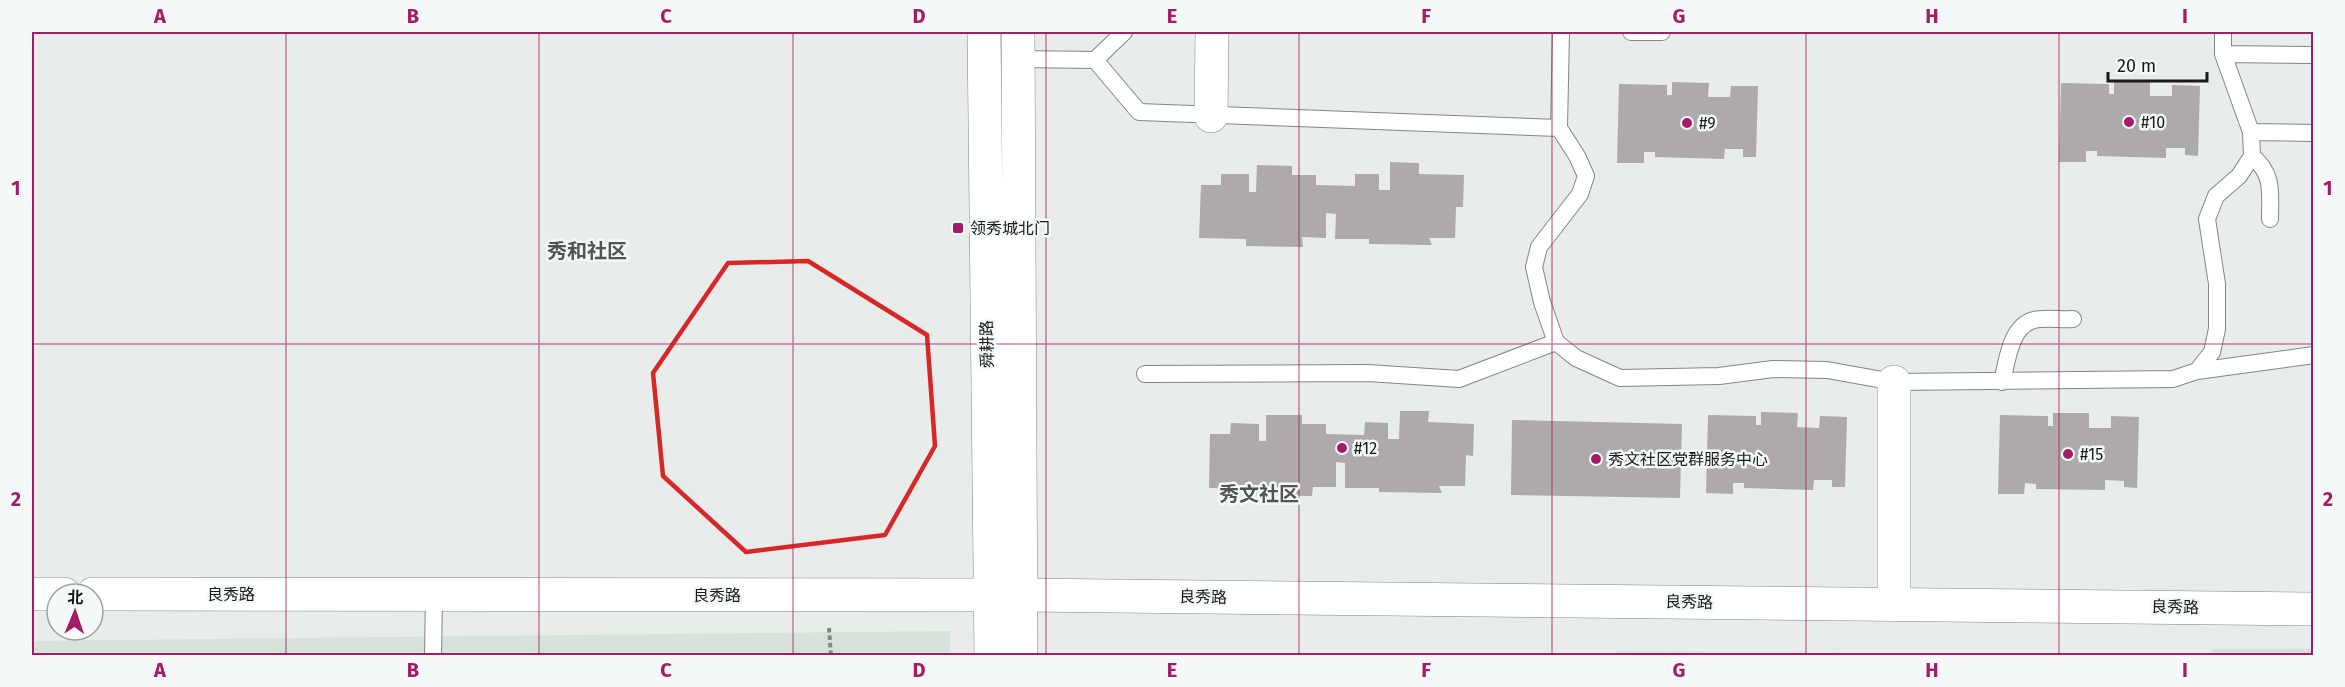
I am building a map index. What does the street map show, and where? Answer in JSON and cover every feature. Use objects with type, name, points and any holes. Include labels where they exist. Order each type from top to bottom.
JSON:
[{"type":"street","name":"舜耕路","points":[[984,32],[1007,595],[1021,656]]},
{"type":"street","points":[[1211,116],[1212,32]]},
{"type":"street","name":"舜耕路","points":[[992,656],[1007,595],[1018,45]]},
{"type":"street","points":[[1894,382],[1894,604]]},
{"type":"street","name":"良秀路","points":[[105,594],[1007,595],[2313,609]]},
{"type":"lane","points":[[1095,60],[1124,32]]},
{"type":"lane","points":[[1561,32],[1559,128],[1577,156],[1586,176],[1580,194],[1539,248],[1534,267],[1542,302],[1556,342],[1576,358],[1620,378],[1719,376],[1773,369],[1827,370],[1894,382],[2173,379],[2197,371],[2313,356]]},
{"type":"lane","points":[[1631,32],[1662,32]]},
{"type":"lane","points":[[2197,371],[2212,352],[2217,329],[2217,284],[2207,219],[2216,196],[2239,176],[2252,156],[2251,132],[2223,54],[2223,32]]},
{"type":"lane","points":[[1018,45],[1095,60],[1138,112],[1559,128]]},
{"type":"lane","points":[[2223,54],[2313,55]]},
{"type":"lane","points":[[2251,132],[2313,133]]},
{"type":"lane","points":[[2252,156],[2265,167],[2271,185],[2270,219]]},
{"type":"lane","points":[[2002,382],[2009,349],[2016,334],[2032,320],[2073,319]]},
{"type":"lane","points":[[1145,374],[1368,373],[1459,379],[1556,342]]},
{"type":"lane","points":[[433,656],[434,594]]},
{"type":"highlighted area","points":[[808,261],[927,335],[935,446],[885,535],[746,552],[663,476],[653,373],[728,263]]},
{"type":"shaded area","points":[[950,631],[950,655],[32,656],[32,641]]},
{"type":"shaded area","points":[[2212,649],[2313,649],[2313,655],[2212,655]]},
{"type":"shaded area","points":[[1616,651],[2081,655],[1616,656]]},
{"type":"building","name":"#10","points":[[2114,80],[2150,82],[2150,96],[2172,96],[2172,85],[2200,86],[2198,156],[2185,155],[2185,148],[2166,148],[2166,158],[2097,156],[2097,151],[2086,151],[2086,162],[2059,162],[2061,83],[2109,84],[2109,94],[2114,94]]},
{"type":"building","name":"#9","points":[[1672,82],[1709,83],[1708,97],[1730,97],[1731,86],[1758,86],[1756,157],[1743,157],[1743,149],[1725,149],[1724,159],[1655,157],[1655,152],[1644,152],[1644,163],[1617,163],[1619,84],[1667,85],[1667,95],[1672,95]]},
{"type":"building","points":[[1390,162],[1419,163],[1419,174],[1464,175],[1463,207],[1456,207],[1455,238],[1429,238],[1432,245],[1369,244],[1369,239],[1335,239],[1336,214],[1326,213],[1326,238],[1302,237],[1303,247],[1246,246],[1246,239],[1199,238],[1201,185],[1221,185],[1221,174],[1249,174],[1249,192],[1256,192],[1257,165],[1292,166],[1292,175],[1316,175],[1316,185],[1355,186],[1355,174],[1379,174],[1379,190],[1390,190]]},
{"type":"building","name":"#12","points":[[1400,411],[1429,411],[1428,422],[1474,424],[1473,456],[1466,455],[1465,486],[1439,486],[1442,493],[1379,492],[1379,488],[1345,488],[1345,463],[1336,462],[1336,487],[1313,487],[1312,496],[1256,495],[1256,489],[1209,488],[1210,434],[1230,434],[1231,423],[1259,424],[1259,441],[1266,441],[1266,415],[1302,415],[1302,424],[1326,424],[1326,434],[1364,435],[1365,422],[1388,423],[1388,439],[1399,439]]},
{"type":"building","points":[[1761,412],[1798,413],[1797,427],[1819,428],[1820,416],[1847,417],[1845,487],[1832,487],[1832,480],[1814,480],[1813,490],[1744,488],[1744,483],[1733,483],[1733,494],[1706,493],[1708,415],[1756,416],[1756,425],[1761,425]]},
{"type":"building","name":"#15","points":[[2053,413],[2089,413],[2089,428],[2111,428],[2111,416],[2139,417],[2137,488],[2124,487],[2124,481],[2105,480],[2105,490],[2036,489],[2036,484],[2025,483],[2024,494],[1998,494],[2000,415],[2048,416],[2048,426],[2053,426]]},
{"type":"building","name":"秀文社区党群服务中心","points":[[1512,420],[1682,424],[1680,498],[1511,495]]},
{"type":"place","name":"#10","points":[[2129,122]]},
{"type":"place","name":"#9","points":[[1687,123]]},
{"type":"place","name":"领秀城北门","points":[[958,228]]},
{"type":"place","name":"#12","points":[[1342,448]]},
{"type":"place","name":"#15","points":[[2068,454]]},
{"type":"place","name":"秀文社区党群服务中心","points":[[1596,459]]},
{"type":"district","name":"秀和社区","points":[[587,251]]},
{"type":"district","name":"秀文社区","points":[[1259,494]]}]
